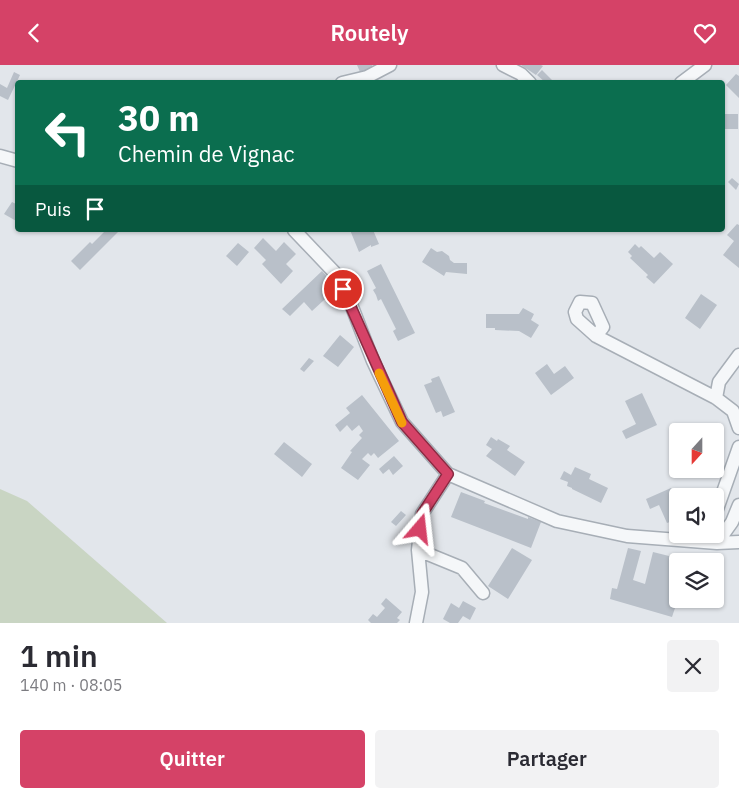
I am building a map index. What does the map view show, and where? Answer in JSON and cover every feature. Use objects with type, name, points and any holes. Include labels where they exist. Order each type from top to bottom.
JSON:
[{"type":"street","points":[[354,80],[367,77],[390,65]]},
{"type":"street","points":[[502,65],[528,80]]},
{"type":"street","points":[[686,80],[705,65]]},
{"type":"street","points":[[0,156],[15,160]]},
{"type":"street","points":[[296,232],[334,272],[352,307],[402,422],[448,474],[557,521],[628,537],[669,540]]},
{"type":"street","points":[[596,335],[716,398],[733,411],[739,428]]},
{"type":"street","points":[[716,398],[719,382],[739,355]]},
{"type":"street","points":[[724,489],[739,447]]},
{"type":"street","points":[[416,623],[422,592],[418,550],[422,514],[448,474]]},
{"type":"street","points":[[724,533],[732,522],[739,505]]},
{"type":"street","points":[[724,543],[739,542]]},
{"type":"street","points":[[418,550],[462,567],[483,593]]},
{"type":"green space","points":[[0,489],[27,501],[167,623],[0,623]]},
{"type":"building","points":[[357,65],[372,65],[373,68],[360,72]]},
{"type":"building","points":[[521,65],[541,65],[543,66],[536,75]]},
{"type":"building","points":[[542,70],[552,80],[543,80],[537,75]]},
{"type":"building","points":[[14,72],[20,75],[18,80],[15,80],[15,85],[8,100],[0,96],[0,84],[7,88]]},
{"type":"building","points":[[736,74],[739,76],[739,98],[726,85]]},
{"type":"building","points":[[725,114],[738,114],[738,129],[725,129]]},
{"type":"building","points":[[732,178],[739,184],[736,190],[728,182]]},
{"type":"building","points":[[12,202],[15,204],[15,220],[4,214]]},
{"type":"building","points":[[737,224],[739,225],[739,268],[723,255],[734,241],[727,235]]},
{"type":"building","points":[[104,232],[118,232],[80,270],[71,261],[90,242],[92,244]]},
{"type":"building","points":[[351,232],[374,232],[379,244],[371,247],[371,245],[359,252]]},
{"type":"building","points":[[263,238],[276,251],[284,242],[296,254],[286,264],[293,271],[281,284],[262,264],[266,260],[254,248]]},
{"type":"building","points":[[238,243],[249,252],[237,266],[226,256]]},
{"type":"building","points":[[635,244],[639,248],[641,246],[654,258],[660,252],[673,264],[654,284],[646,277],[648,275],[630,258],[632,256],[628,252]]},
{"type":"building","points":[[431,248],[437,252],[442,251],[454,263],[467,263],[467,274],[446,272],[444,276],[422,262]]},
{"type":"building","points":[[381,264],[415,333],[398,341],[393,331],[396,329],[381,299],[378,301],[373,290],[376,288],[367,271]]},
{"type":"building","points":[[322,271],[330,280],[335,290],[312,311],[304,302],[290,316],[282,309]]},
{"type":"building","points":[[701,294],[717,305],[700,329],[685,318]]},
{"type":"building","points":[[523,308],[534,314],[531,320],[539,325],[531,338],[519,331],[486,328],[486,314],[519,314]]},
{"type":"building","points":[[340,335],[354,347],[338,367],[323,356]]},
{"type":"building","points":[[309,358],[314,361],[304,372],[300,369]]},
{"type":"building","points":[[547,364],[554,374],[565,366],[574,378],[551,395],[535,373]]},
{"type":"building","points":[[439,376],[455,412],[443,417],[441,411],[436,413],[424,385],[432,382],[431,379]]},
{"type":"building","points":[[642,393],[657,425],[626,439],[622,431],[636,424],[625,401]]},
{"type":"building","points":[[362,395],[399,441],[378,458],[374,453],[371,456],[368,453],[362,459],[370,465],[358,480],[341,468],[352,452],[350,451],[362,438],[359,435],[363,431],[359,425],[352,431],[347,425],[340,432],[335,425],[350,413],[346,408]]},
{"type":"building","points":[[491,437],[510,446],[507,450],[525,462],[515,476],[486,456],[492,449],[486,445]]},
{"type":"building","points":[[284,442],[312,464],[302,477],[274,454]]},
{"type":"building","points":[[394,456],[403,466],[393,475],[389,469],[383,474],[379,469]]},
{"type":"building","points":[[575,467],[591,474],[589,479],[608,488],[601,503],[572,489],[567,486],[568,482],[560,479],[564,471],[571,475]]},
{"type":"building","points":[[669,489],[669,522],[667,523],[659,505],[650,509],[646,499]]},
{"type":"building","points":[[461,492],[485,501],[484,503],[541,522],[531,548],[451,517]]},
{"type":"building","points":[[401,511],[406,515],[396,526],[391,522]]},
{"type":"building","points":[[512,548],[532,560],[508,599],[488,586]]},
{"type":"building","points":[[628,548],[641,551],[633,580],[645,584],[653,552],[669,556],[669,608],[675,608],[672,617],[610,599],[612,588],[617,589]]},
{"type":"building","points":[[386,598],[402,612],[397,618],[400,620],[397,623],[371,623],[368,620],[373,614],[377,617],[385,608],[381,604]]},
{"type":"building","points":[[463,601],[476,608],[470,620],[463,616],[458,623],[450,623],[443,619],[451,603],[459,608]]},
{"type":"slow traffic","points":[[379,373],[402,423]]},
{"type":"route","points":[[343,289],[402,422],[448,474],[422,514],[420,529]]}]
